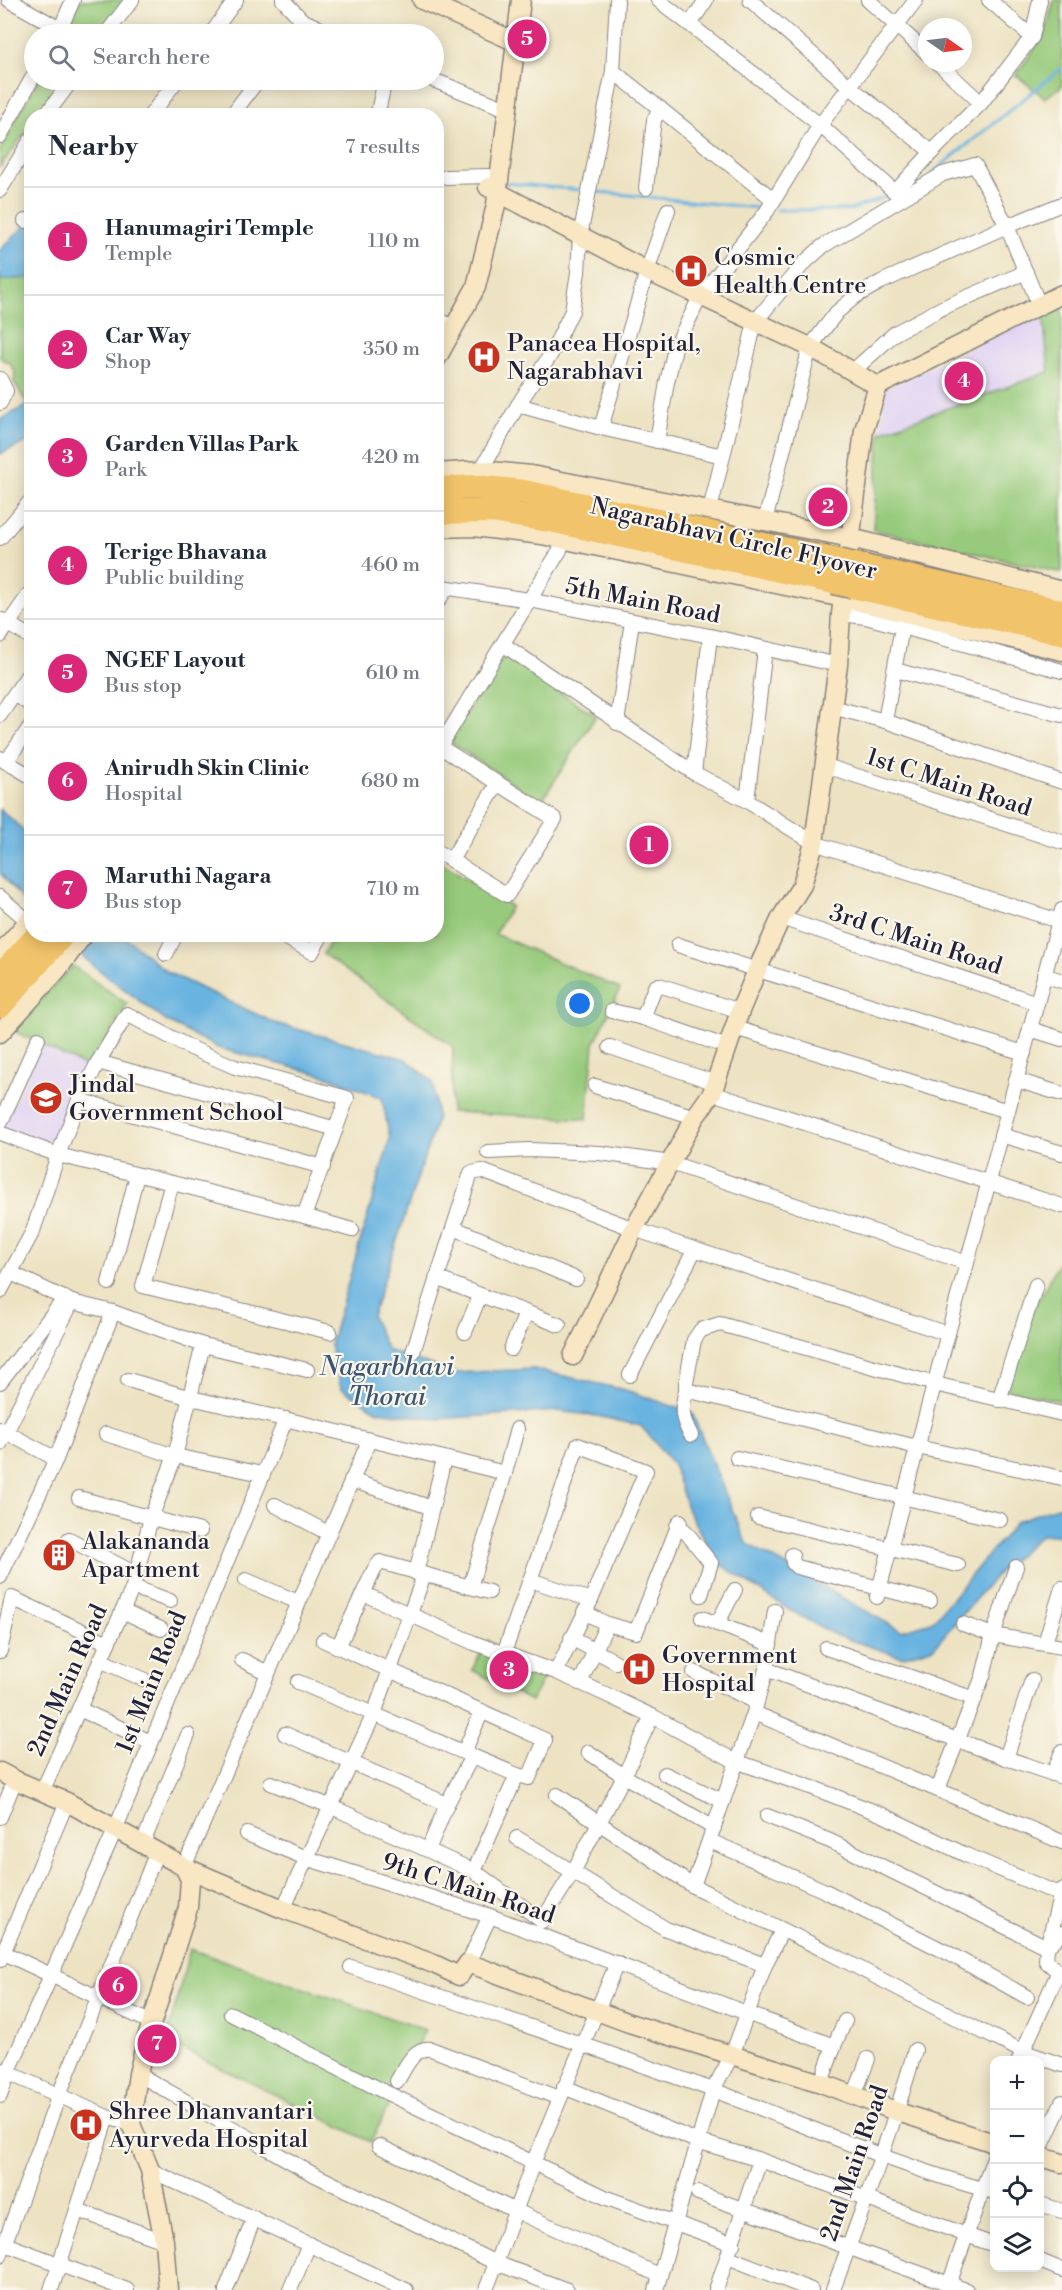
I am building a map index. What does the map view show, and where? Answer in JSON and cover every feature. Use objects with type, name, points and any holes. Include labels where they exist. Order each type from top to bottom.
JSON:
[{"type":"highway","name":"Nagarabhavi Circle Flyover","points":[[444,489],[476,487],[524,492],[844,584]]},
{"type":"highway","name":"Nagarabhavi Circle Flyover","points":[[444,511],[490,511],[555,521],[844,584],[1027,614]]},
{"type":"highway","points":[[1027,614],[1062,612]]},
{"type":"highway","points":[[1027,614],[1062,633]]},
{"type":"highway","points":[[0,977],[38,942]]},
{"type":"highway","points":[[0,1006],[41,942]]},
{"type":"street","points":[[9,0],[46,24]]},
{"type":"street","points":[[62,24],[73,0]]},
{"type":"street","points":[[114,24],[132,0]]},
{"type":"street","points":[[218,24],[236,0]]},
{"type":"street","points":[[283,0],[302,20],[311,24]]},
{"type":"street","points":[[422,0],[511,40]]},
{"type":"street","points":[[444,345],[476,287],[511,40],[509,0]]},
{"type":"street","points":[[444,318],[464,284],[492,185],[499,106],[520,0]]},
{"type":"street","points":[[481,470],[518,405],[551,354],[572,311],[578,272],[580,236],[613,71],[617,0]]},
{"type":"street","points":[[658,0],[820,125],[896,192],[932,152],[981,104],[1032,37],[1040,0]]},
{"type":"street","points":[[690,24],[706,0]]},
{"type":"street","points":[[750,0],[849,86],[932,152]]},
{"type":"street","points":[[868,0],[918,44]]},
{"type":"street","points":[[657,441],[675,348],[700,297],[774,200],[820,125],[916,0]]},
{"type":"street","points":[[989,0],[1032,37]]},
{"type":"street","points":[[299,24],[302,20]]},
{"type":"street","points":[[613,71],[774,200]]},
{"type":"street","points":[[947,72],[981,104]]},
{"type":"street","points":[[444,84],[499,106]]},
{"type":"street","points":[[0,136],[26,90]]},
{"type":"street","points":[[51,108],[64,90]]},
{"type":"street","points":[[156,108],[170,90]]},
{"type":"street","points":[[237,108],[250,90]]},
{"type":"street","points":[[379,108],[383,90]]},
{"type":"street","points":[[646,188],[654,120],[660,108]]},
{"type":"street","points":[[0,190],[24,151]]},
{"type":"street","points":[[710,510],[755,322],[802,265],[823,246],[943,174],[975,165],[1007,226],[1039,305]]},
{"type":"street","points":[[446,177],[492,185],[580,236],[647,271],[810,347],[878,386]]},
{"type":"street","points":[[765,521],[810,347],[837,312],[856,296],[932,258],[1062,204]]},
{"type":"street","points":[[601,428],[647,271],[668,210]]},
{"type":"street","points":[[853,371],[895,333],[942,308],[1026,272]]},
{"type":"street","points":[[573,1356],[634,1228],[695,1117],[714,1088],[758,968],[781,918],[802,885],[814,843],[838,665],[844,584],[864,430],[878,386],[1062,294]]},
{"type":"street","points":[[0,379],[6,391],[0,403]]},
{"type":"street","points":[[518,405],[601,428],[723,456]]},
{"type":"street","points":[[444,472],[481,470],[531,475],[851,538],[1062,591]]},
{"type":"street","points":[[0,538],[24,509]]},
{"type":"street","points":[[444,528],[503,529],[844,584],[1062,651]]},
{"type":"street","points":[[444,740],[504,645],[560,550],[563,539]]},
{"type":"street","points":[[844,584],[866,617],[1062,671]]},
{"type":"street","name":"5th Main Road","points":[[444,587],[529,600],[710,636],[838,665]]},
{"type":"street","points":[[0,636],[4,622],[24,599]]},
{"type":"street","points":[[617,723],[632,621]]},
{"type":"street","points":[[4,622],[24,633]]},
{"type":"street","points":[[885,721],[902,627]]},
{"type":"street","points":[[694,773],[710,636]]},
{"type":"street","points":[[504,645],[694,773],[747,801],[814,843],[1061,917],[878,1593]]},
{"type":"street","points":[[747,801],[765,649]]},
{"type":"street","points":[[895,670],[1062,715]]},
{"type":"street","points":[[0,715],[24,681]]},
{"type":"street","points":[[15,694],[24,700]]},
{"type":"street","points":[[832,707],[885,721],[1062,782]]},
{"type":"street","points":[[24,734],[3,760],[24,772]]},
{"type":"street","points":[[444,753],[498,783],[555,819],[507,895],[444,856]]},
{"type":"street","name":"1st C Main Road","points":[[823,765],[1062,842]]},
{"type":"street","points":[[451,860],[498,783]]},
{"type":"street","points":[[0,897],[24,917]]},
{"type":"street","name":"3rd C Main Road","points":[[781,918],[1037,1003]]},
{"type":"street","points":[[0,954],[29,942]]},
{"type":"street","points":[[0,1033],[43,942]]},
{"type":"street","points":[[166,954],[172,942]]},
{"type":"street","points":[[294,942],[312,952],[318,942]]},
{"type":"street","points":[[678,945],[758,968],[1024,1053]]},
{"type":"street","points":[[1044,975],[1062,981]]},
{"type":"street","points":[[643,1018],[655,987],[659,985],[738,1019],[1008,1111]]},
{"type":"street","points":[[612,1011],[643,1018],[728,1047]]},
{"type":"street","points":[[0,1293],[33,1231],[79,1100],[98,1062],[127,1014],[191,1048],[235,1067],[347,1098],[304,1216]]},
{"type":"street","points":[[1030,1029],[1062,1039]]},
{"type":"street","points":[[0,1124],[38,1039]]},
{"type":"street","points":[[610,1047],[714,1088],[1062,1206]]},
{"type":"street","points":[[98,1062],[336,1129]]},
{"type":"street","points":[[1016,1080],[1062,1095]]},
{"type":"street","points":[[595,1086],[695,1117]]},
{"type":"street","points":[[79,1100],[323,1167]]},
{"type":"street","points":[[0,1133],[58,1155],[352,1230]]},
{"type":"street","points":[[1001,1135],[1062,1153]]},
{"type":"street","points":[[488,1152],[530,1150],[600,1154],[670,1163],[967,1263]]},
{"type":"street","points":[[413,1352],[471,1173],[482,1171],[634,1228],[948,1334]]},
{"type":"street","points":[[110,1283],[137,1175]]},
{"type":"street","points":[[172,1183],[143,1286],[330,1332]]},
{"type":"street","points":[[454,1228],[576,1280]]},
{"type":"street","points":[[630,1375],[695,1249]]},
{"type":"street","points":[[11,1273],[69,1300],[113,1312],[203,1345],[307,1370]]},
{"type":"street","points":[[436,1278],[559,1325]]},
{"type":"street","points":[[999,1401],[1036,1285]]},
{"type":"street","points":[[465,1332],[480,1295]]},
{"type":"street","points":[[0,1382],[69,1300]]},
{"type":"street","points":[[56,1459],[2,1435],[69,1300]]},
{"type":"street","points":[[0,1577],[56,1459],[113,1312]]},
{"type":"street","points":[[511,1349],[526,1313]]},
{"type":"street","points":[[691,1435],[683,1422],[681,1412],[686,1390],[687,1368],[694,1340],[701,1330],[720,1324],[934,1384],[1062,1414]]},
{"type":"street","name":"2nd Main Road","points":[[42,1792],[135,1581],[151,1518],[176,1456],[203,1345]]},
{"type":"street","points":[[128,1380],[191,1398],[505,1473]]},
{"type":"street","points":[[686,1390],[917,1448],[1062,1478]]},
{"type":"street","name":"1st Main Road","points":[[0,2096],[4,2071],[51,1977],[115,1830],[286,1419]]},
{"type":"street","points":[[470,1587],[517,1429]]},
{"type":"street","points":[[106,1434],[176,1456],[262,1474]]},
{"type":"street","points":[[168,2290],[164,2241],[150,2170],[131,2124],[138,2074],[189,1908],[190,1880],[184,1867],[369,1441]]},
{"type":"street","points":[[504,1653],[578,1445],[646,1471],[556,1672]]},
{"type":"street","points":[[737,1458],[1000,1520]]},
{"type":"street","points":[[283,1909],[374,1714],[411,1615],[444,1459]]},
{"type":"street","points":[[351,1480],[432,1508]]},
{"type":"street","points":[[79,1498],[201,1531]]},
{"type":"street","points":[[275,1505],[328,1533]]},
{"type":"street","points":[[758,1516],[958,1565]]},
{"type":"street","points":[[530,1580],[587,1606],[608,1624],[636,1632],[679,1524],[711,1563],[701,1595]]},
{"type":"street","points":[[69,1539],[170,1601]]},
{"type":"street","points":[[792,1555],[793,1563],[797,1567],[878,1593],[930,1601]]},
{"type":"street","points":[[338,1647],[374,1570],[380,1562],[489,1592]]},
{"type":"street","points":[[938,1789],[975,1699],[1016,1567]]},
{"type":"street","points":[[246,1580],[298,1602]]},
{"type":"street","points":[[1045,1643],[1062,1588]]},
{"type":"street","points":[[717,1624],[735,1590]]},
{"type":"street","points":[[364,1594],[474,1643],[556,1672],[652,1716],[735,1761],[883,1815],[966,1855],[1062,1892],[1047,1947],[1046,1961],[1060,1974],[1021,2056],[782,1930],[693,1886],[557,1795]]},
{"type":"street","points":[[1,1645],[6,1595],[108,1643]]},
{"type":"street","points":[[122,1611],[160,1629]]},
{"type":"street","points":[[693,1886],[755,1708],[766,1669],[775,1611]]},
{"type":"street","points":[[702,1618],[770,1644]]},
{"type":"street","points":[[580,1683],[608,1624]]},
{"type":"street","points":[[963,1624],[993,1635],[1062,1647]]},
{"type":"street","points":[[572,1638],[616,1662]]},
{"type":"street","points":[[298,1682],[517,1775],[529,1778],[546,1740],[323,1640]]},
{"type":"street","points":[[826,1648],[975,1699]]},
{"type":"street","points":[[100,1660],[143,1679]]},
{"type":"street","points":[[242,1660],[268,1673]]},
{"type":"street","points":[[766,1669],[958,1742],[1058,1776],[1062,1752]]},
{"type":"street","points":[[694,1672],[755,1708],[1062,1842]]},
{"type":"street","points":[[1006,1758],[1032,1680]]},
{"type":"street","points":[[79,1709],[151,1742]]},
{"type":"street","points":[[428,1850],[468,1754],[482,1711]]},
{"type":"street","points":[[271,1783],[474,1871],[541,1928],[626,1772],[652,1716]]},
{"type":"street","points":[[285,1734],[447,1804]]},
{"type":"street","points":[[127,2290],[59,2263],[1,2247],[97,1998],[188,1735]]},
{"type":"street","points":[[588,1752],[626,1772],[712,1835],[948,1953],[1027,1997]]},
{"type":"street","points":[[664,1774],[723,1801]]},
{"type":"street","points":[[474,1871],[517,1775]]},
{"type":"street","points":[[0,1817],[7,1776],[67,1802],[149,1850],[184,1867],[283,1909],[434,1964],[459,1976],[468,1963],[490,1916]]},
{"type":"street","points":[[67,1802],[1,1954],[152,2023]]},
{"type":"street","points":[[767,1816],[830,1840],[1047,1947]]},
{"type":"street","name":"9th C Main Road","points":[[247,1834],[306,1858],[490,1916],[541,1928],[617,1963],[834,2046]]},
{"type":"street","points":[[517,1838],[666,1929],[765,1965]]},
{"type":"street","points":[[656,2290],[713,2090],[732,2055],[765,1965],[782,1930]]},
{"type":"street","points":[[1047,1947],[1062,1933]]},
{"type":"street","points":[[468,1963],[596,2011],[820,2083],[898,2112],[990,2142]]},
{"type":"street","points":[[486,2290],[533,2163],[617,1963]]},
{"type":"street","points":[[351,1967],[713,2090],[883,2157],[989,2190]]},
{"type":"street","points":[[231,2014],[386,2092],[607,2198],[674,2222],[730,2250],[777,2283],[812,2290]]},
{"type":"street","points":[[820,2083],[844,2021]]},
{"type":"street","points":[[397,2081],[417,2051],[422,2048],[431,2049],[562,2092],[697,2141],[760,2160],[990,2244]]},
{"type":"street","name":"2nd Main Road","points":[[833,2290],[865,2197],[883,2157],[915,2050]]},
{"type":"street","points":[[854,2096],[868,2059]]},
{"type":"street","points":[[1044,2060],[1062,2064]]},
{"type":"street","points":[[4,2071],[107,2118],[131,2124]]},
{"type":"street","points":[[138,2074],[309,2172],[496,2263],[547,2286],[567,2290]]},
{"type":"street","points":[[1044,2141],[1062,2102]]},
{"type":"street","points":[[51,2290],[107,2118]]},
{"type":"street","points":[[379,2146],[659,2275]]},
{"type":"street","points":[[1044,2158],[1062,2163]]},
{"type":"street","points":[[716,2290],[760,2160]]},
{"type":"street","points":[[948,2287],[989,2190],[993,2164]]},
{"type":"street","points":[[150,2170],[309,2244],[378,2284],[406,2290]]},
{"type":"street","points":[[698,2193],[849,2246],[948,2287],[966,2290]]},
{"type":"street","points":[[1044,2205],[1062,2211]]},
{"type":"street","points":[[76,2210],[164,2241]]},
{"type":"street","points":[[226,2290],[254,2218]]},
{"type":"street","points":[[290,2290],[309,2244]]},
{"type":"street","points":[[1044,2263],[1062,2270]]},
{"type":"shaded area","points":[[1043,313],[1049,372],[880,432],[885,389]]},
{"type":"shaded area","name":"Jindal Government School","points":[[42,1045],[90,1069],[52,1145],[3,1126]]},
{"type":"green space","points":[[81,0],[126,0],[108,24],[68,24]]},
{"type":"green space","points":[[1054,0],[1062,0],[1062,86],[1045,98],[1016,75],[1045,34]]},
{"type":"green space","points":[[33,90],[58,90],[44,108],[24,108],[24,134],[0,167],[0,150]]},
{"type":"green space","points":[[24,278],[24,398],[14,382],[15,372],[10,363],[0,358],[0,280]]},
{"type":"green space","points":[[1062,306],[1062,573],[873,530],[880,432],[1049,372],[1043,313]]},
{"type":"green space","points":[[504,655],[596,716],[541,802],[448,741]]},
{"type":"green space","points":[[444,864],[511,906],[495,934],[620,989],[594,1044],[587,1119],[451,1112],[453,1047],[323,954],[331,942],[444,942]]},
{"type":"green space","points":[[73,966],[127,1004],[90,1069],[12,1030]]},
{"type":"green space","points":[[1062,1257],[1062,1401],[1005,1389],[1032,1311]]},
{"type":"green space","points":[[488,1640],[504,1653],[547,1671],[531,1701],[472,1670]]},
{"type":"green space","points":[[190,1949],[425,2030],[371,2142],[166,2041]]},
{"type":"water","points":[[24,227],[24,278],[0,280],[0,250]]},
{"type":"water","points":[[24,407],[24,443],[0,454],[0,420]]},
{"type":"water","points":[[0,809],[24,831],[24,902],[0,873]]},
{"type":"water","name":"Nagarbhavi Thorai","points":[[66,942],[131,942],[167,972],[275,1023],[406,1059],[433,1082],[437,1119],[372,1316],[387,1350],[455,1373],[534,1369],[629,1391],[692,1413],[746,1543],[901,1631],[932,1622],[1017,1521],[1062,1505],[1062,1536],[1042,1534],[999,1572],[934,1647],[902,1657],[835,1635],[786,1608],[717,1562],[688,1511],[673,1464],[641,1426],[597,1416],[558,1411],[436,1419],[378,1411],[341,1388],[330,1345],[390,1139],[382,1098],[326,1076],[218,1048],[166,1021]]},
{"type":"waterway","points":[[931,174],[1062,68]]},
{"type":"waterway","points":[[506,183],[581,190]]},
{"type":"waterway","points":[[598,192],[758,208]]},
{"type":"waterway","points":[[777,210],[851,210],[890,195]]},
{"type":"place","name":"NGEF Layout","points":[[527,39]]},
{"type":"place","name":"Cosmic Health Centre","points":[[691,271]]},
{"type":"place","name":"Panacea Hospital, Nagarabhavi","points":[[484,357]]},
{"type":"place","name":"Terige Bhavana","points":[[964,381]]},
{"type":"place","name":"Car Way","points":[[828,507]]},
{"type":"place","name":"Hanumagiri Temple","points":[[649,845]]},
{"type":"place","name":"Jindal Government School","points":[[46,1098]]},
{"type":"place","name":"Alakananda Apartment","points":[[59,1555]]},
{"type":"place","name":"Government Hospital","points":[[639,1669]]},
{"type":"place","name":"Garden Villas Park","points":[[509,1670]]},
{"type":"place","name":"Anirudh Skin Clinic","points":[[118,1986]]},
{"type":"place","name":"Maruthi Nagara","points":[[157,2044]]},
{"type":"place","name":"Shree Dhanvantari Ayurveda Hospital","points":[[86,2125]]}]
